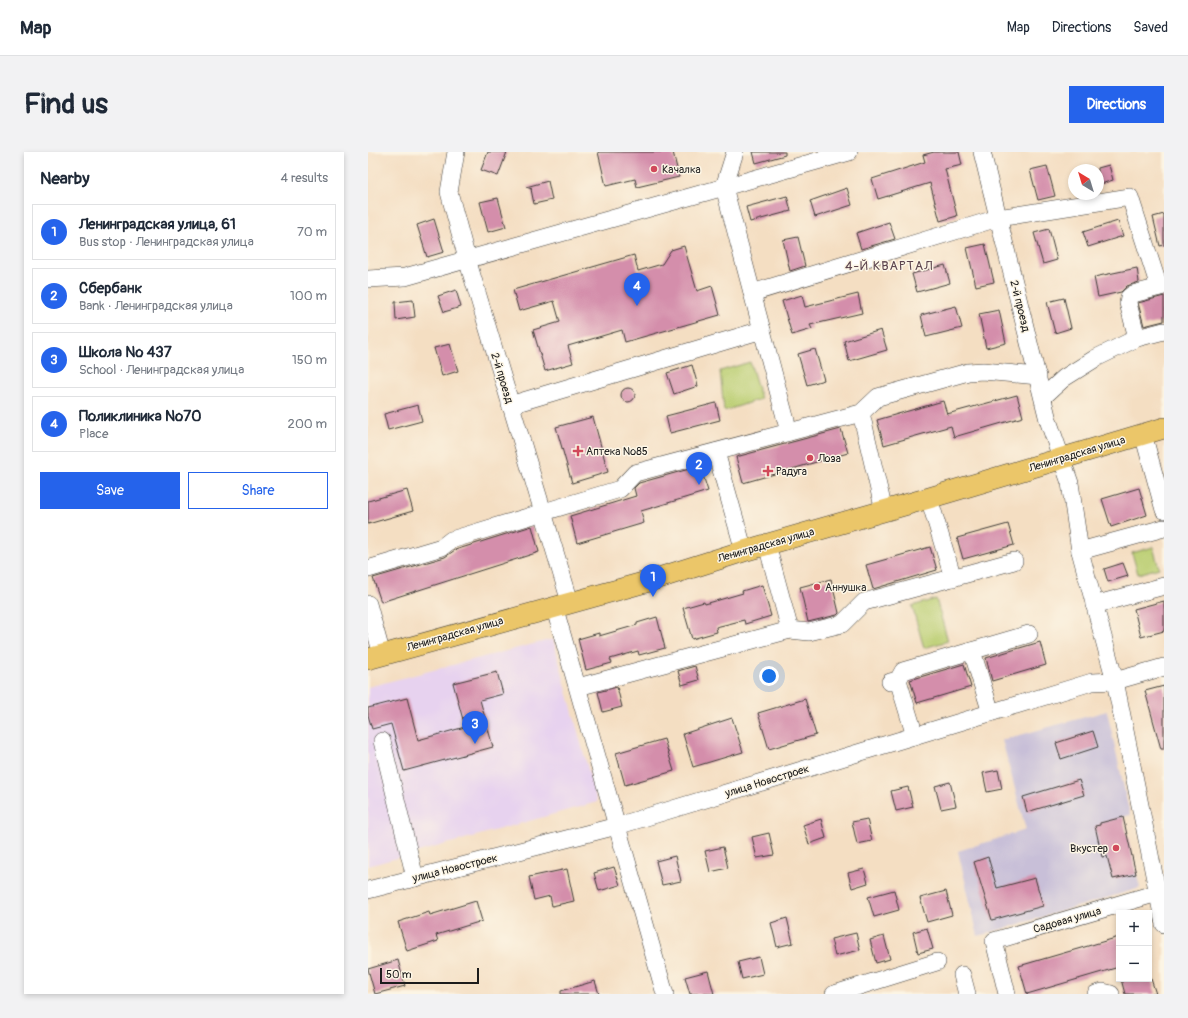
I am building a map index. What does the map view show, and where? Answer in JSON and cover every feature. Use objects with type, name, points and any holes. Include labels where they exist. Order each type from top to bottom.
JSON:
[{"type":"main road","name":"Ленинградская улица","points":[[375,657],[562,604],[646,582],[744,551],[1164,428]]},
{"type":"street","name":"2-й проезд","points":[[456,152],[449,192],[467,259],[542,513],[578,687],[666,994]]},
{"type":"street","points":[[735,152],[724,187],[789,432]]},
{"type":"street","points":[[368,279],[405,277],[849,152]]},
{"type":"street","name":"2-й проезд","points":[[982,152],[1048,420],[1070,483],[1080,551],[1115,681],[1161,892],[1164,924]]},
{"type":"street","points":[[752,293],[998,218],[1130,197],[1162,286],[1133,294],[1129,297],[1128,303],[1137,338]]},
{"type":"street","points":[[510,405],[762,330]]},
{"type":"street","points":[[1043,397],[1064,378],[1096,358],[1137,338],[1164,331]]},
{"type":"street","points":[[368,569],[442,547],[451,540],[620,489],[635,473],[861,413],[878,397],[968,372],[983,371],[1038,376]]},
{"type":"street","points":[[861,413],[884,511]]},
{"type":"street","points":[[1143,434],[1164,510]]},
{"type":"street","points":[[716,452],[744,551]]},
{"type":"street","points":[[929,498],[953,578]]},
{"type":"street","points":[[1080,551],[1164,528]]},
{"type":"street","points":[[767,545],[790,630]]},
{"type":"street","points":[[578,687],[790,630],[809,632],[842,624],[864,602],[1014,561]]},
{"type":"street","points":[[1094,605],[1164,586]]},
{"type":"street","points":[[368,604],[375,657]]},
{"type":"street","points":[[915,736],[894,681],[903,671],[1029,634]]},
{"type":"street","points":[[972,651],[991,713]]},
{"type":"street","name":"улица Новостроек","points":[[368,890],[617,826],[1092,682],[1115,681],[1164,667]]},
{"type":"street","points":[[382,742],[414,878]]},
{"type":"street","name":"Садовая улица","points":[[1007,994],[994,941],[1161,892]]},
{"type":"street","points":[[839,993],[937,962]]},
{"type":"street","points":[[962,975],[967,994]]},
{"type":"street","points":[[1096,994],[1103,992],[1110,994]]},
{"type":"shaded area","points":[[553,639],[597,802],[368,866],[368,687]]},
{"type":"shaded area","points":[[1107,711],[1130,815],[1123,817],[1140,888],[978,936],[958,851],[1026,830],[1002,740]]},
{"type":"green space","points":[[750,362],[761,399],[724,411],[720,371]]},
{"type":"green space","points":[[1153,547],[1159,568],[1138,574],[1132,553]]},
{"type":"green space","points":[[936,599],[948,641],[924,648],[912,606]]},
{"type":"building","points":[[488,152],[507,152],[498,176],[481,170]]},
{"type":"building","points":[[598,152],[673,152],[679,177],[637,187],[635,179],[606,186]]},
{"type":"building","points":[[753,152],[785,152],[785,155],[756,163]]},
{"type":"building","points":[[934,152],[959,152],[962,165],[945,169],[957,216],[940,221],[930,183],[878,199],[872,179],[925,162],[923,155]]},
{"type":"building","points":[[1109,165],[1113,180],[1104,183],[1104,166]]},
{"type":"building","points":[[1047,166],[1055,196],[1038,200],[1030,170]]},
{"type":"building","points":[[548,181],[552,200],[534,204],[532,189],[526,187]]},
{"type":"building","points":[[847,188],[852,205],[815,217],[810,201]]},
{"type":"building","points":[[787,196],[791,211],[750,222],[746,207]]},
{"type":"building","points":[[498,198],[506,227],[488,232],[480,202]]},
{"type":"building","points":[[1164,214],[1164,245],[1160,246],[1153,217]]},
{"type":"building","points":[[434,219],[444,252],[427,257],[417,225]]},
{"type":"building","points":[[1118,221],[1123,236],[1088,247],[1083,232]]},
{"type":"building","points":[[889,222],[895,239],[861,249],[856,233]]},
{"type":"building","points":[[1049,229],[1057,260],[1043,264],[1034,233]]},
{"type":"building","points":[[798,237],[805,266],[790,271],[783,240]]},
{"type":"building","points":[[985,244],[994,282],[976,286],[967,248]]},
{"type":"building","points":[[684,246],[697,291],[712,286],[720,315],[625,342],[622,330],[568,346],[573,363],[545,371],[533,330],[560,322],[554,301],[519,311],[513,290],[634,255],[638,271],[662,264],[671,250]]},
{"type":"building","points":[[945,265],[950,283],[917,292],[912,274]]},
{"type":"building","points":[[1137,268],[1139,282],[1127,286],[1121,292],[1098,297],[1094,277]]},
{"type":"building","points":[[456,290],[461,307],[444,312],[438,296]]},
{"type":"building","points":[[858,294],[862,313],[810,325],[812,329],[792,335],[782,301],[802,295],[805,307]]},
{"type":"building","points":[[1164,296],[1164,321],[1144,326],[1138,303]]},
{"type":"building","points":[[1064,298],[1071,328],[1055,333],[1047,302]]},
{"type":"building","points":[[413,300],[415,317],[396,320],[395,302]]},
{"type":"building","points":[[956,306],[962,328],[926,337],[921,315]]},
{"type":"building","points":[[999,310],[1006,343],[986,348],[979,314]]},
{"type":"building","points":[[881,330],[887,350],[849,361],[844,341]]},
{"type":"building","points":[[450,344],[458,371],[442,376],[434,348]]},
{"type":"building","points":[[815,349],[824,380],[807,385],[798,354]]},
{"type":"building","points":[[692,365],[698,386],[674,394],[667,373]]},
{"type":"building","points":[[625,388],[631,388],[635,392],[635,398],[631,402],[625,402],[621,398],[621,392]]},
{"type":"building","points":[[1017,395],[1023,417],[954,437],[951,426],[884,445],[877,420],[943,401],[947,414]]},
{"type":"building","points":[[716,403],[720,420],[670,433],[666,416]]},
{"type":"building","points":[[418,405],[422,421],[388,430],[384,414]]},
{"type":"building","points":[[593,417],[608,472],[572,483],[556,427]]},
{"type":"building","points":[[841,429],[848,453],[743,483],[736,457]]},
{"type":"building","points":[[700,466],[708,491],[641,511],[644,523],[577,543],[570,516],[636,496],[634,488],[639,483]]},
{"type":"building","points":[[1139,488],[1147,515],[1111,527],[1102,499]]},
{"type":"building","points":[[407,490],[413,511],[368,524],[368,501]]},
{"type":"building","points":[[1008,524],[1014,545],[963,559],[957,538]]},
{"type":"building","points":[[532,526],[539,552],[381,602],[373,578],[445,557],[455,550]]},
{"type":"building","points":[[930,547],[937,570],[873,589],[866,565]]},
{"type":"building","points":[[1123,563],[1128,576],[1108,582],[1104,569]]},
{"type":"building","points":[[831,579],[839,613],[837,615],[808,622],[800,587]]},
{"type":"building","points":[[762,585],[771,616],[745,624],[744,620],[716,627],[717,632],[692,639],[683,608],[704,602],[705,604],[743,593],[742,591]]},
{"type":"building","points":[[1164,601],[1164,631],[1141,637],[1134,609]]},
{"type":"building","points":[[657,617],[665,648],[639,655],[638,651],[610,659],[612,663],[586,670],[578,639],[599,633],[599,636],[637,625],[637,623]]},
{"type":"building","points":[[1040,642],[1046,665],[992,681],[986,658]]},
{"type":"building","points":[[964,664],[971,687],[917,703],[910,680]]},
{"type":"building","points":[[695,666],[699,680],[682,685],[678,671]]},
{"type":"building","points":[[497,672],[503,694],[480,700],[493,747],[404,771],[391,724],[372,729],[368,715],[368,708],[407,698],[418,740],[465,727],[453,683]]},
{"type":"building","points":[[1164,686],[1164,749],[1161,749],[1145,691]]},
{"type":"building","points":[[617,687],[622,707],[603,712],[598,692]]},
{"type":"building","points":[[805,699],[816,735],[769,749],[758,713]]},
{"type":"building","points":[[732,718],[743,752],[693,767],[683,734]]},
{"type":"building","points":[[1093,731],[1098,747],[1061,759],[1056,743]]},
{"type":"building","points":[[664,739],[674,771],[625,785],[616,753]]},
{"type":"building","points":[[998,770],[1002,789],[987,792],[983,773]]},
{"type":"building","points":[[1079,780],[1084,795],[1027,812],[1023,797]]},
{"type":"building","points":[[950,782],[956,806],[941,809],[935,786]]},
{"type":"building","points":[[908,787],[913,807],[896,811],[891,791]]},
{"type":"building","points":[[1123,817],[1136,874],[1113,879],[1107,856],[1102,857],[1095,826],[1100,825],[1100,823]]},
{"type":"building","points":[[821,819],[826,838],[809,844],[803,825]]},
{"type":"building","points":[[867,819],[872,841],[857,844],[852,822]]},
{"type":"building","points":[[769,833],[774,855],[757,858],[752,837]]},
{"type":"building","points":[[723,847],[728,868],[710,872],[705,851]]},
{"type":"building","points":[[675,856],[681,881],[662,885],[656,861]]},
{"type":"building","points":[[988,857],[997,888],[1035,878],[1043,906],[992,920],[974,862]]},
{"type":"building","points":[[614,867],[620,885],[599,891],[594,873]]},
{"type":"building","points":[[567,869],[574,901],[552,906],[550,896],[534,900],[529,877]]},
{"type":"building","points":[[864,869],[868,883],[852,888],[848,873]]},
{"type":"building","points":[[894,890],[899,910],[874,917],[868,897]]},
{"type":"building","points":[[946,891],[952,915],[927,922],[920,898]]},
{"type":"building","points":[[476,901],[482,921],[436,935],[438,941],[407,951],[398,922],[429,912],[430,915]]},
{"type":"building","points":[[787,918],[793,943],[777,947],[771,923]]},
{"type":"building","points":[[927,928],[933,949],[918,953],[913,932]]},
{"type":"building","points":[[856,933],[860,950],[835,956],[831,939]]},
{"type":"building","points":[[884,936],[890,959],[876,963],[870,940]]},
{"type":"building","points":[[1116,938],[1116,968],[1027,994],[1019,966]]},
{"type":"building","points":[[759,957],[763,974],[742,979],[738,962]]},
{"type":"building","points":[[398,960],[405,986],[375,994],[368,969]]},
{"type":"building","points":[[708,971],[714,994],[690,994],[685,977]]},
{"type":"building","points":[[595,981],[599,994],[561,994],[561,991]]},
{"type":"building","points":[[1122,982],[1152,982],[1156,994],[1125,994]]},
{"type":"place","name":"Качалка","points":[[654,169]]},
{"type":"place","name":"Поликлиника №70","points":[[637,306]]},
{"type":"place","name":"Аптека №85","points":[[578,451]]},
{"type":"place","name":"Лоза","points":[[810,458]]},
{"type":"place","name":"Радуга","points":[[768,471]]},
{"type":"place","name":"Сбербанк","points":[[699,485]]},
{"type":"place","name":"Аннушка","points":[[817,587]]},
{"type":"place","name":"Ленинградская улица, 61","points":[[653,597]]},
{"type":"place","name":"Школа № 437","points":[[475,744]]},
{"type":"place","name":"Вкустер","points":[[1116,848]]},
{"type":"district","name":"4-Й КВАРТАЛ","points":[[889,266]]}]
